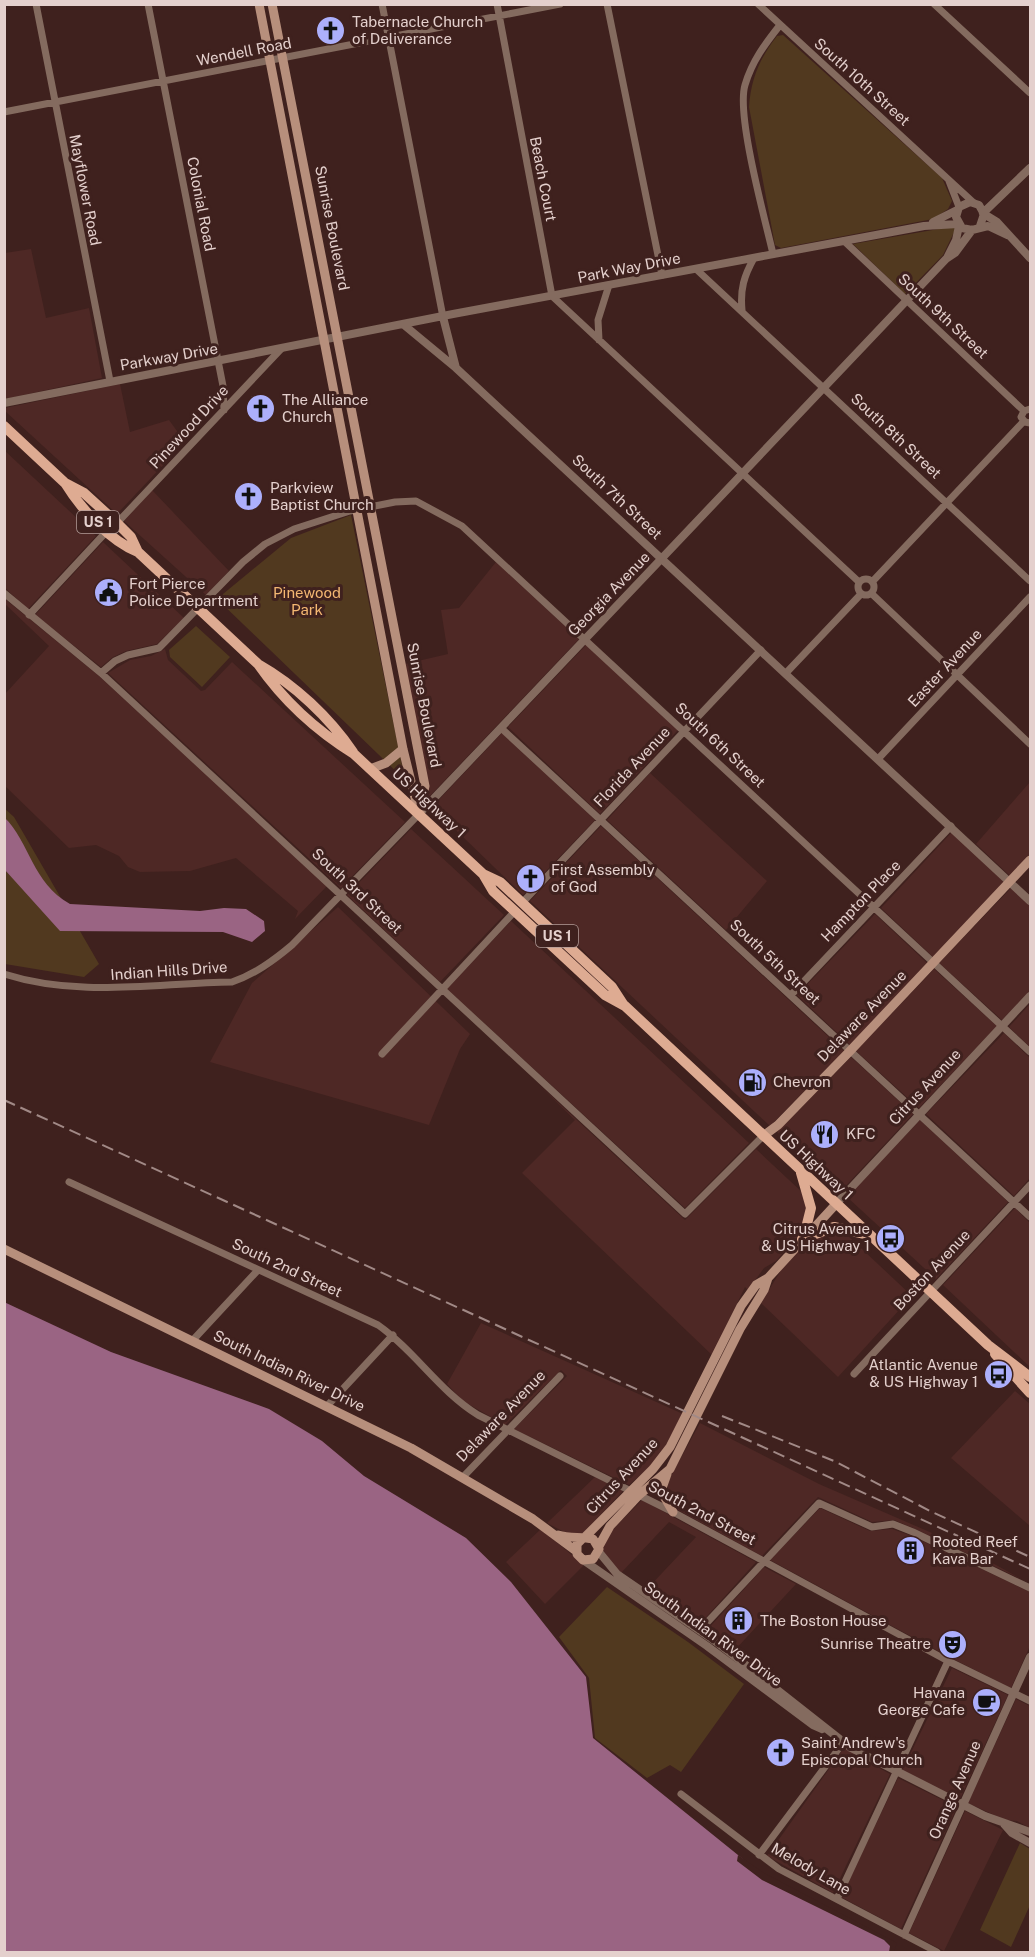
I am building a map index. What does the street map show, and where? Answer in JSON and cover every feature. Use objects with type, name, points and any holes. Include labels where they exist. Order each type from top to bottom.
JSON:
[{"type":"main road","name":"Sunrise Boulevard","points":[[259,4],[403,749],[419,814]]},
{"type":"main road","name":"Sunrise Boulevard","points":[[273,4],[425,786],[419,814]]},
{"type":"main road","name":"US Highway 1","points":[[4,426],[66,483],[84,493],[131,537],[138,552],[258,664],[274,687],[331,740],[354,754],[483,874],[500,882],[518,907],[612,987],[625,1006],[988,1345],[1030,1377]]},
{"type":"main road","name":"US Highway 1","points":[[66,483],[76,501],[107,531],[125,547],[138,552]]},
{"type":"main road","points":[[370,769],[386,763],[403,749]]},
{"type":"main road","name":"Delaware Avenue","points":[[764,1136],[778,1125],[850,1051],[1030,860]]},
{"type":"main road","points":[[800,1170],[811,1199],[803,1238]]},
{"type":"main road","name":"Citrus Avenue","points":[[583,1538],[635,1493],[670,1469],[682,1437],[740,1329],[764,1290],[768,1278],[836,1204]]},
{"type":"main road","points":[[803,1238],[834,1227],[871,1236]]},
{"type":"main road","name":"South Indian River Drive","points":[[4,1249],[327,1406],[463,1477],[553,1533],[576,1551]]},
{"type":"main road","name":"US Highway 1","points":[[988,1345],[1030,1393]]},
{"type":"main road","name":"Citrus Avenue","points":[[599,1549],[610,1526],[662,1458],[682,1437]]},
{"type":"main road","points":[[670,1469],[661,1491],[673,1512]]},
{"type":"main road","name":"South Indian River Drive","points":[[553,1533],[583,1538]]},
{"type":"main road","points":[[583,1538],[593,1539],[599,1549],[593,1559],[583,1560],[576,1551],[577,1544],[583,1538]]},
{"type":"street","name":"Mayflower Road","points":[[36,4],[110,381]]},
{"type":"street","name":"Colonial Road","points":[[148,4],[218,362],[224,410]]},
{"type":"street","points":[[382,4],[443,316],[456,368]]},
{"type":"street","name":"Beach Court","points":[[497,4],[552,296]]},
{"type":"street","name":"Wendell Road","points":[[4,112],[560,4]]},
{"type":"street","points":[[607,4],[662,275]]},
{"type":"street","name":"South 10th Street","points":[[758,4],[980,209],[997,222],[1007,236],[1030,258]]},
{"type":"street","points":[[934,4],[1030,93]]},
{"type":"street","points":[[773,254],[743,114],[744,87],[756,57],[780,25]]},
{"type":"street","points":[[980,209],[1002,195],[1030,168]]},
{"type":"street","name":"South 10th Street","points":[[948,179],[958,209]]},
{"type":"street","points":[[958,209],[958,225]]},
{"type":"street","name":"Park Way Drive","points":[[924,226],[958,209],[980,209]]},
{"type":"street","name":"Georgia Avenue","points":[[341,895],[946,259],[956,253],[976,228],[980,209]]},
{"type":"street","name":"Park Way Drive","points":[[338,338],[443,316],[924,226],[958,225]]},
{"type":"street","name":"South 10th Street","points":[[958,225],[976,228],[988,226],[1007,236]]},
{"type":"street","name":"Georgia Avenue","points":[[946,259],[956,240],[958,225]]},
{"type":"street","name":"South 9th Street","points":[[844,241],[906,301],[1027,410]]},
{"type":"street","points":[[742,310],[740,291],[754,258]]},
{"type":"street","name":"South 8th Street","points":[[696,268],[1030,581]]},
{"type":"street","points":[[599,340],[598,320],[609,285]]},
{"type":"street","points":[[552,296],[859,582]]},
{"type":"street","name":"South 7th Street","points":[[404,325],[456,368],[663,558],[1030,901]]},
{"type":"street","name":"Parkway Drive","points":[[5,403],[338,338]]},
{"type":"street","name":"Pinewood Drive","points":[[117,524],[282,349]]},
{"type":"street","points":[[872,582],[1027,422],[1021,417],[1027,410]]},
{"type":"street","name":"South 6th Street","points":[[101,673],[122,658],[159,648],[243,562],[265,544],[294,529],[356,510],[395,502],[416,501],[437,510],[462,526],[1030,1052]]},
{"type":"street","points":[[29,615],[107,531]]},
{"type":"street","points":[[859,582],[867,579],[872,582],[874,589],[872,594]]},
{"type":"street","points":[[859,582],[858,589],[861,594]]},
{"type":"street","name":"South 3rd Street","points":[[4,593],[101,673],[685,1214]]},
{"type":"street","points":[[786,674],[861,594],[872,594],[1030,744]]},
{"type":"street","name":"Easter Avenue","points":[[878,759],[1030,597]]},
{"type":"street","name":"Florida Avenue","points":[[382,1054],[441,988],[760,650]]},
{"type":"street","name":"South 5th Street","points":[[501,728],[1030,1217]]},
{"type":"street","name":"Hampton Place","points":[[791,995],[951,826]]},
{"type":"street","name":"Indian Hills Drive","points":[[4,974],[49,985],[86,988],[232,982],[271,963],[341,895]]},
{"type":"street","name":"Citrus Avenue","points":[[836,1204],[1030,996]]},
{"type":"street","name":"Delaware Avenue","points":[[685,1214],[764,1136]]},
{"type":"street","name":"South 2nd Street","points":[[69,1182],[378,1325],[393,1335],[461,1405],[673,1512],[948,1661],[1030,1701]]},
{"type":"street","name":"Boston Avenue","points":[[854,1374],[1030,1185]]},
{"type":"street","points":[[193,1340],[258,1270]]},
{"type":"street","points":[[327,1406],[393,1335]]},
{"type":"street","name":"Delaware Avenue","points":[[463,1477],[560,1376]]},
{"type":"street","points":[[700,1630],[819,1503],[872,1527],[892,1524],[913,1532],[1030,1588]]},
{"type":"street","name":"South Indian River Drive","points":[[599,1549],[617,1574],[700,1630],[817,1720],[825,1730]]},
{"type":"street","name":"South Indian River Drive","points":[[583,1560],[707,1646],[813,1725],[896,1772],[1004,1824],[1016,1825],[1030,1832]]},
{"type":"street","name":"Orange Avenue","points":[[904,1935],[1030,1657]]},
{"type":"street","points":[[837,1899],[948,1661]]},
{"type":"street","points":[[759,1855],[843,1743]]},
{"type":"street","name":"Melody Lane","points":[[681,1794],[759,1855],[937,1953]]},
{"type":"street","name":"South Indian River Drive","points":[[1004,1824],[1012,1833],[1030,1843]]},
{"type":"shaded area","points":[[31,249],[46,318],[89,308],[102,378],[5,399],[5,253]]},
{"type":"shaded area","points":[[120,384],[130,432],[169,420],[185,442],[117,514],[5,411],[5,408]]},
{"type":"shaded area","points":[[4,450],[96,536],[28,609],[5,588]]},
{"type":"shaded area","points":[[152,490],[229,571],[206,595],[124,521]]},
{"type":"shaded area","points":[[103,542],[184,618],[157,644],[126,651],[113,657],[101,667],[35,615]]},
{"type":"shaded area","points":[[496,562],[579,639],[427,799],[405,664],[448,654],[441,610],[459,608]]},
{"type":"shaded area","points":[[5,599],[99,676],[327,886],[295,919],[298,911],[236,858],[190,871],[140,872],[128,867],[119,856],[96,845],[69,848],[5,786],[4,695],[49,646],[5,604]]},
{"type":"shaded area","points":[[586,645],[678,730],[600,814],[508,727]]},
{"type":"shaded area","points":[[165,649],[168,660],[201,691],[205,690],[232,662],[405,822],[341,888],[108,673],[130,660],[151,656]]},
{"type":"shaded area","points":[[502,733],[595,820],[523,895],[432,807]]},
{"type":"shaded area","points":[[650,773],[767,881],[726,930],[607,820]]},
{"type":"shaded area","points":[[1030,782],[1030,854],[1010,876],[976,844]]},
{"type":"shaded area","points":[[4,817],[20,838],[47,885],[70,904],[200,911],[224,908],[246,909],[264,921],[265,931],[252,942],[223,932],[60,931],[5,870]]},
{"type":"shaded area","points":[[601,826],[844,1051],[770,1126],[530,901]]},
{"type":"shaded area","points":[[411,829],[504,915],[440,982],[347,895]]},
{"type":"shaded area","points":[[952,832],[1004,882],[933,957],[881,908]]},
{"type":"shaded area","points":[[1011,888],[1030,906],[1030,991],[1002,1020],[939,963]]},
{"type":"shaded area","points":[[338,907],[470,1034],[460,1049],[429,1125],[210,1062],[252,983]]},
{"type":"shaded area","points":[[875,914],[927,963],[850,1045],[797,995]]},
{"type":"shaded area","points":[[511,921],[749,1143],[685,1208],[447,989]]},
{"type":"shaded area","points":[[934,969],[997,1026],[919,1108],[856,1051]]},
{"type":"shaded area","points":[[1030,1004],[1030,1047],[1009,1027]]},
{"type":"shaded area","points":[[1004,1033],[1030,1058],[1030,1178],[1014,1196],[926,1114]]},
{"type":"shaded area","points":[[851,1057],[913,1114],[841,1191],[777,1132]]},
{"type":"shaded area","points":[[538,1084],[685,1220],[756,1149],[804,1194],[808,1215],[799,1235],[776,1261],[764,1268],[748,1290],[745,1287],[712,1355],[522,1173],[575,1120]]},
{"type":"shaded area","points":[[920,1120],[1008,1202],[936,1279],[847,1197]]},
{"type":"shaded area","points":[[1015,1208],[1030,1223],[1030,1367],[943,1285]]},
{"type":"shaded area","points":[[828,1232],[846,1234],[912,1296],[838,1377],[761,1303],[783,1267],[805,1242]]},
{"type":"shaded area","points":[[4,1302],[111,1352],[269,1409],[322,1441],[364,1476],[466,1538],[511,1582],[586,1677],[593,1738],[764,1876],[895,1944],[893,1952],[5,1952]]},
{"type":"shaded area","points":[[481,1323],[683,1414],[669,1442],[654,1463],[629,1485],[514,1429],[567,1376],[561,1370],[505,1425],[463,1401],[447,1384]]},
{"type":"shaded area","points":[[1015,1391],[1030,1404],[1030,1526],[951,1458]]},
{"type":"shaded area","points":[[700,1423],[819,1484],[962,1546],[1021,1579],[894,1520],[872,1522],[818,1497],[762,1556],[678,1510],[670,1501],[667,1483]]},
{"type":"shaded area","points":[[595,1477],[623,1491],[583,1533],[568,1534],[547,1523]]},
{"type":"shaded area","points":[[642,1500],[756,1562],[699,1625],[647,1589],[696,1537],[669,1522],[621,1573],[603,1552],[602,1544],[611,1531]]},
{"type":"shaded area","points":[[820,1508],[870,1531],[892,1529],[912,1536],[1030,1592],[1030,1646],[1011,1688],[770,1560]]},
{"type":"shaded area","points":[[541,1529],[584,1565],[545,1604],[506,1562]]},
{"type":"shaded area","points":[[764,1567],[796,1584],[734,1651],[707,1630]]},
{"type":"shaded area","points":[[952,1668],[1008,1695],[960,1799],[902,1771]]},
{"type":"shaded area","points":[[1016,1699],[1030,1706],[1030,1828],[1017,1821],[1005,1820],[968,1803]]},
{"type":"shaded area","points":[[844,1748],[890,1774],[833,1893],[767,1856]]},
{"type":"shaded area","points":[[898,1778],[957,1807],[901,1929],[841,1897]]},
{"type":"shaded area","points":[[965,1811],[1003,1830],[944,1951],[909,1933]]},
{"type":"green space","points":[[783,35],[942,178],[952,201],[948,209],[933,219],[781,248],[775,245],[749,107],[754,78],[761,60],[777,36]]},
{"type":"green space","points":[[944,228],[956,228],[943,255],[905,294],[853,244]]},
{"type":"green space","name":"Pinewood Park","points":[[351,515],[405,780],[217,599],[291,538]]},
{"type":"green space","points":[[196,626],[230,657],[202,687],[170,657],[169,650]]},
{"type":"green space","points":[[4,808],[14,817],[99,964],[84,977],[5,964]]},
{"type":"green space","points":[[607,1587],[688,1642],[744,1684],[681,1772],[670,1765],[647,1778],[595,1738],[589,1678],[559,1637]]},
{"type":"green space","points":[[1020,1843],[1030,1849],[1030,1905],[1011,1947],[980,1930]]},
{"type":"pier","points":[[738,1855],[764,1873],[897,1943],[894,1952],[889,1952],[890,1946],[884,1940],[762,1880],[737,1861]]},
{"type":"railway","points":[[4,1100],[1030,1569]]},
{"type":"railway","points":[[722,1416],[834,1461],[932,1512],[1030,1557]]},
{"type":"place","name":"Tabernacle Church of Deliverance","points":[[331,31]]},
{"type":"place","name":"The Alliance Church","points":[[261,409]]},
{"type":"place","name":"Parkview Baptist Church","points":[[249,497]]},
{"type":"place","name":"Fort Pierce Police Department","points":[[108,593]]},
{"type":"place","name":"First Assembly of God","points":[[530,879]]},
{"type":"place","name":"Chevron","points":[[752,1082]]},
{"type":"place","name":"KFC","points":[[825,1134]]},
{"type":"place","name":"Citrus Avenue & US Highway 1","points":[[891,1238]]},
{"type":"place","name":"Atlantic Avenue & US Highway 1","points":[[999,1374]]},
{"type":"place","name":"Rooted Reef Kava Bar","points":[[911,1551]]},
{"type":"place","name":"The Boston House","points":[[739,1621]]},
{"type":"place","name":"Sunrise Theatre","points":[[952,1644]]},
{"type":"place","name":"Havana George Cafe","points":[[986,1702]]},
{"type":"place","name":"Saint Andrew's Episcopal Church","points":[[780,1752]]}]
